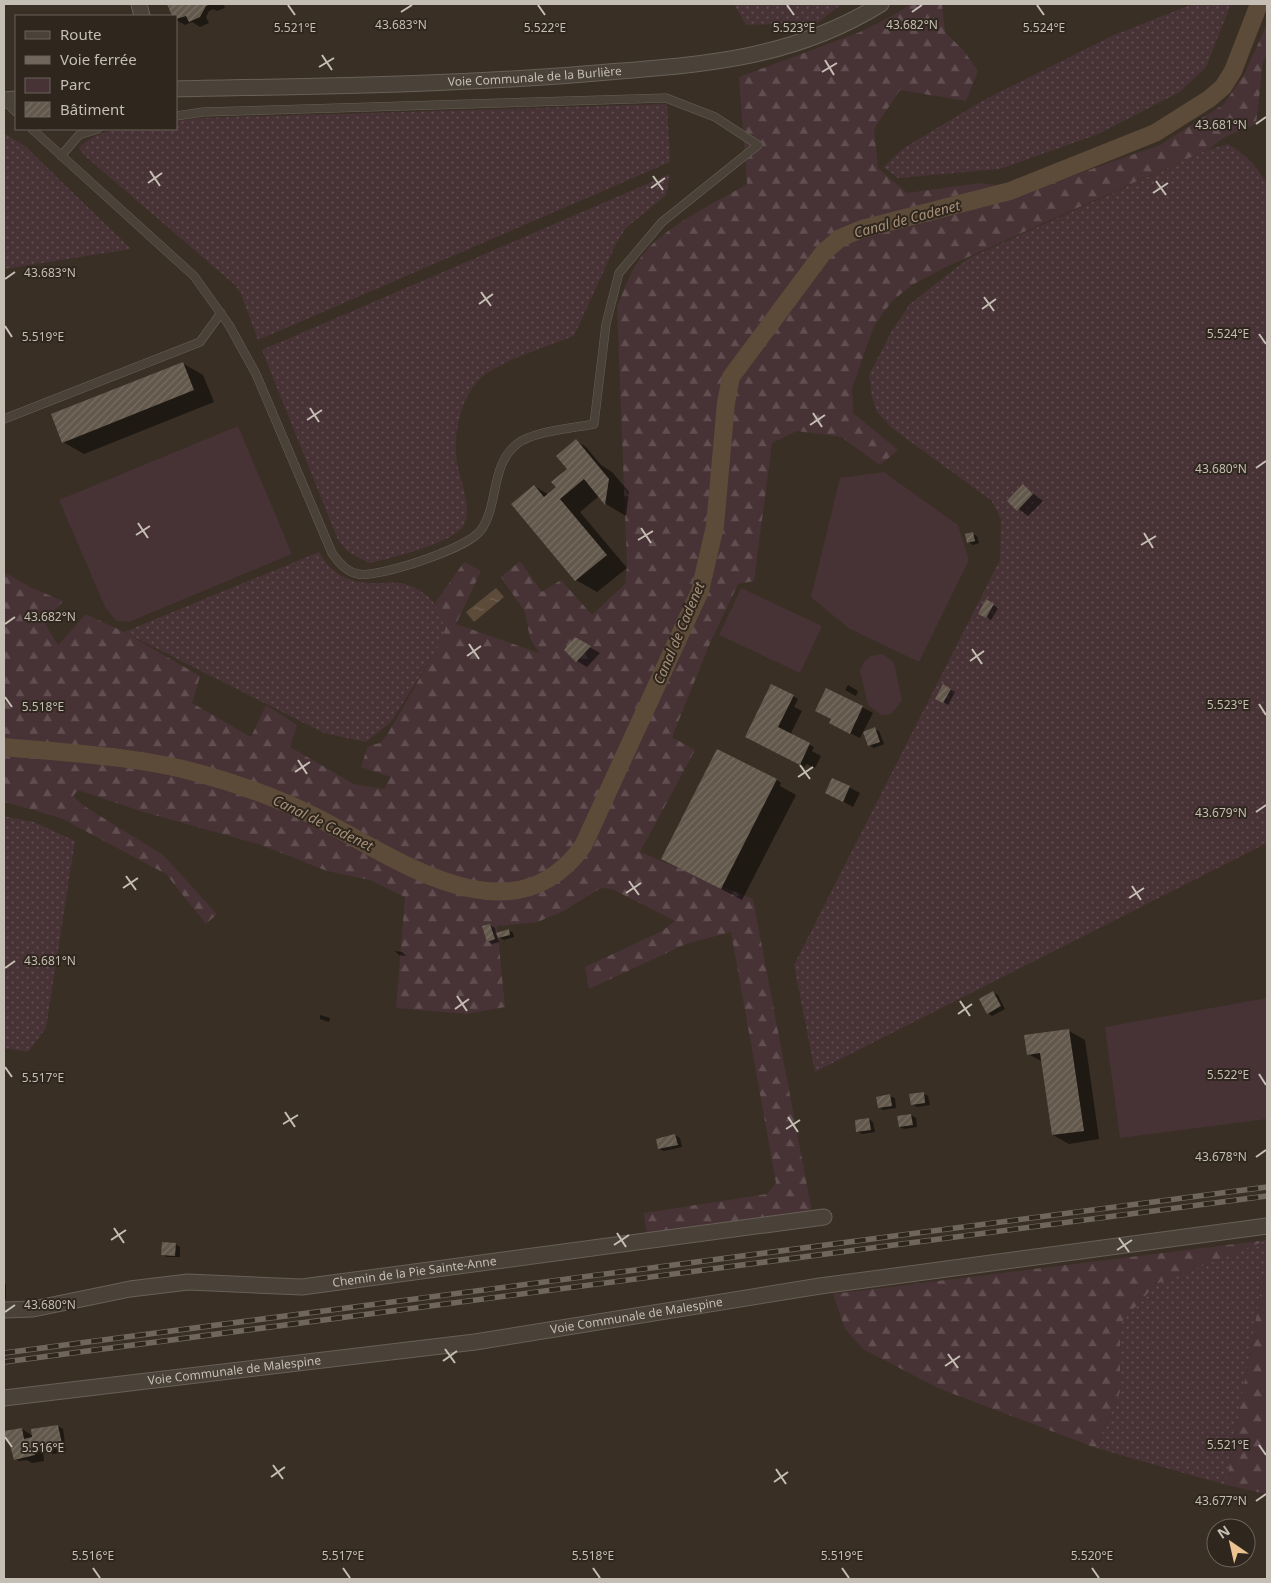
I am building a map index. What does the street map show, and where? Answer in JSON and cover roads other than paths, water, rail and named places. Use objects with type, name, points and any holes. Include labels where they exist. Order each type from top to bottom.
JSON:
[{"type":"street","name":"Voie Communale de la Burlière","points":[[178,89],[462,82],[706,64],[762,54],[806,41],[855,20],[881,4]]},
{"type":"street","name":"Chemin de la Pie Sainte-Anne","points":[[4,1310],[33,1309],[130,1289],[188,1282],[302,1287],[824,1217]]},
{"type":"street","name":"Voie Communale de Malespine","points":[[4,1398],[476,1342],[820,1286],[1267,1226]]},
{"type":"lane","points":[[33,130],[194,276],[221,313],[256,374],[332,553],[346,569],[357,574],[373,575],[403,568],[469,540],[481,531],[490,509],[494,484],[506,457],[518,443],[535,436],[594,424],[606,324],[619,273],[662,222],[758,145],[715,117],[666,98],[203,112],[178,116]]},
{"type":"lane","points":[[4,100],[15,111]]},
{"type":"lane","points":[[61,156],[79,135],[95,130]]},
{"type":"lane","points":[[4,419],[200,342],[221,313]]},
{"type":"water","points":[[496,588],[504,597],[474,622],[466,612]]},
{"type":"waterway","name":"Canal de Cadenet","points":[[4,747],[126,759],[175,767],[213,777],[289,804],[417,871],[453,884],[489,891],[523,889],[554,875],[583,846],[700,591],[715,526],[726,403],[731,377],[823,253],[840,238],[862,229],[1010,191],[1155,133],[1209,99],[1223,87],[1233,71],[1259,4]]},
{"type":"railway","points":[[4,1353],[1267,1187]]},
{"type":"railway","points":[[4,1362],[1267,1196]]}]
